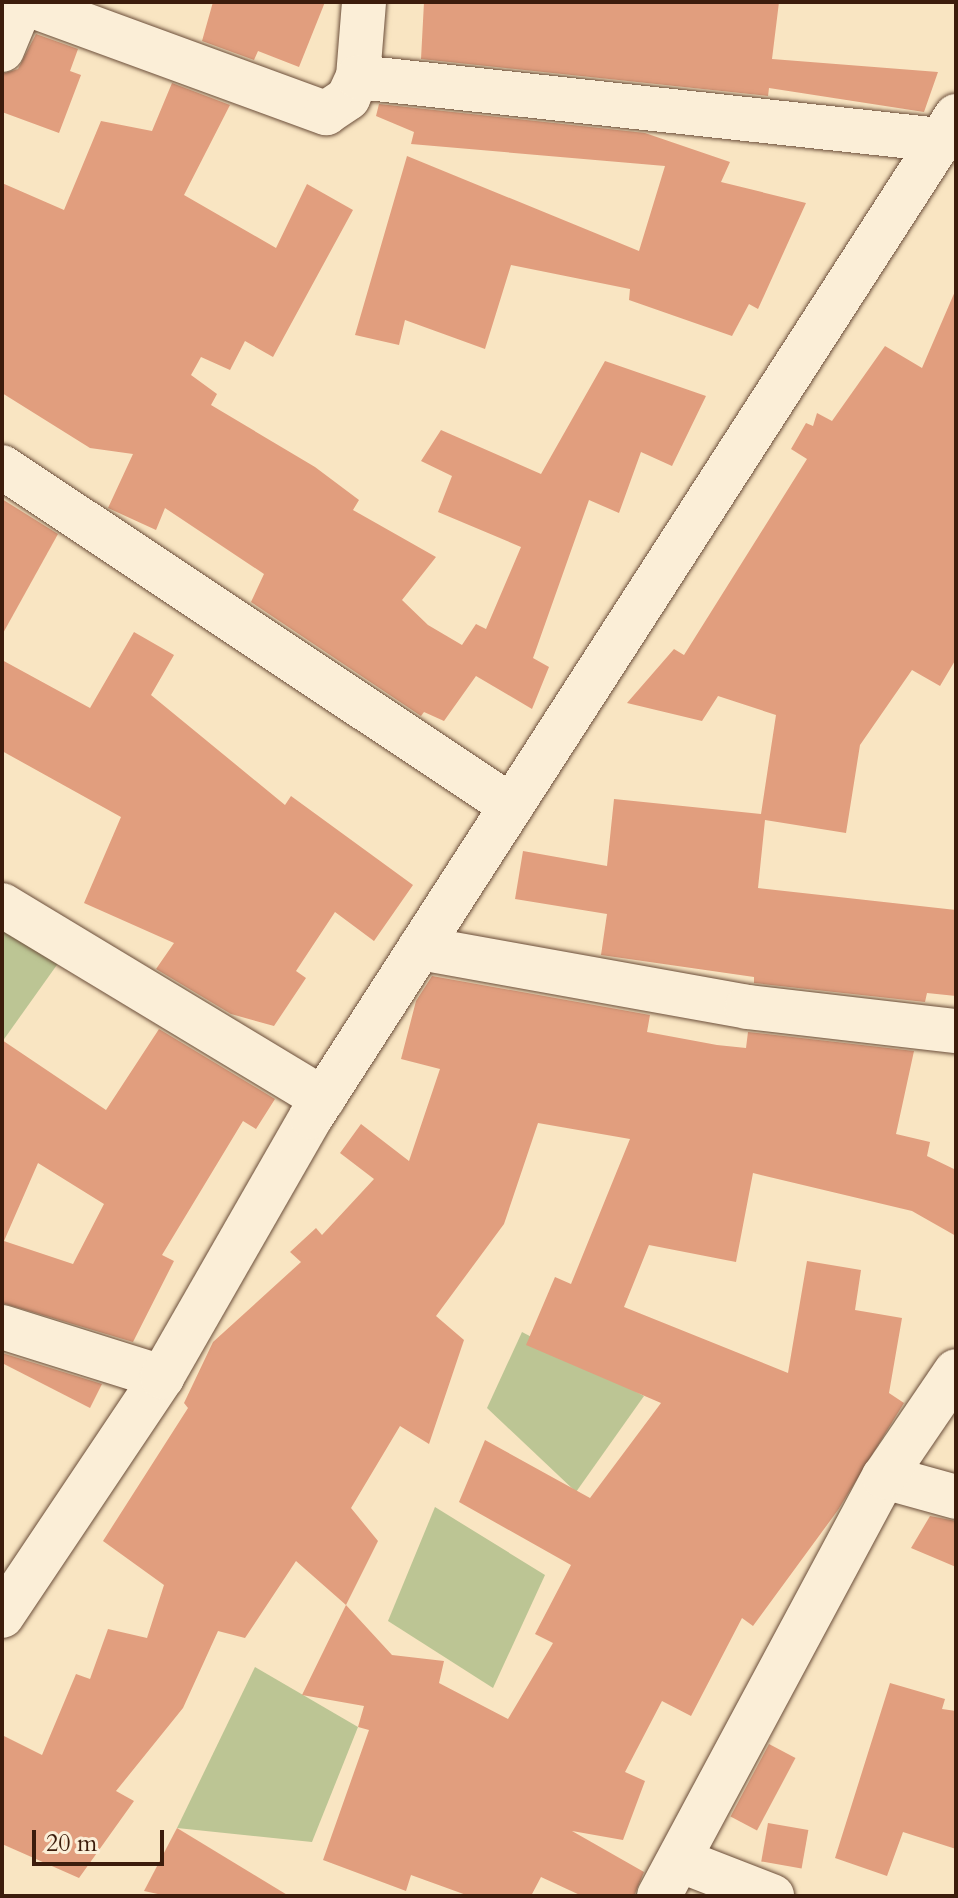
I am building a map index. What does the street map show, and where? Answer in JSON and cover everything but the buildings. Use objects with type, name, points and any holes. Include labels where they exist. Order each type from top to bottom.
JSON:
[{"type":"street","points":[[2,50],[22,2],[310,110],[336,109],[358,77],[364,2]]},
{"type":"street","points":[[2,1616],[162,1377],[323,1099],[948,128],[358,77]]},
{"type":"street","points":[[2,467],[511,806]]},
{"type":"street","points":[[2,905],[323,1099]]},
{"type":"street","points":[[420,948],[747,1007],[956,1031]]},
{"type":"street","points":[[2,1327],[162,1377]]},
{"type":"street","points":[[772,1896],[669,1878],[762,1695],[884,1477],[956,1371]]},
{"type":"street","points":[[884,1477],[956,1497]]},
{"type":"green space","points":[[2,929],[59,962],[2,1042]]},
{"type":"green space","points":[[522,1332],[644,1396],[576,1492],[487,1408]]},
{"type":"green space","points":[[435,1507],[545,1575],[493,1688],[388,1621]]},
{"type":"green space","points":[[255,1667],[358,1727],[312,1842],[177,1828]]}]
